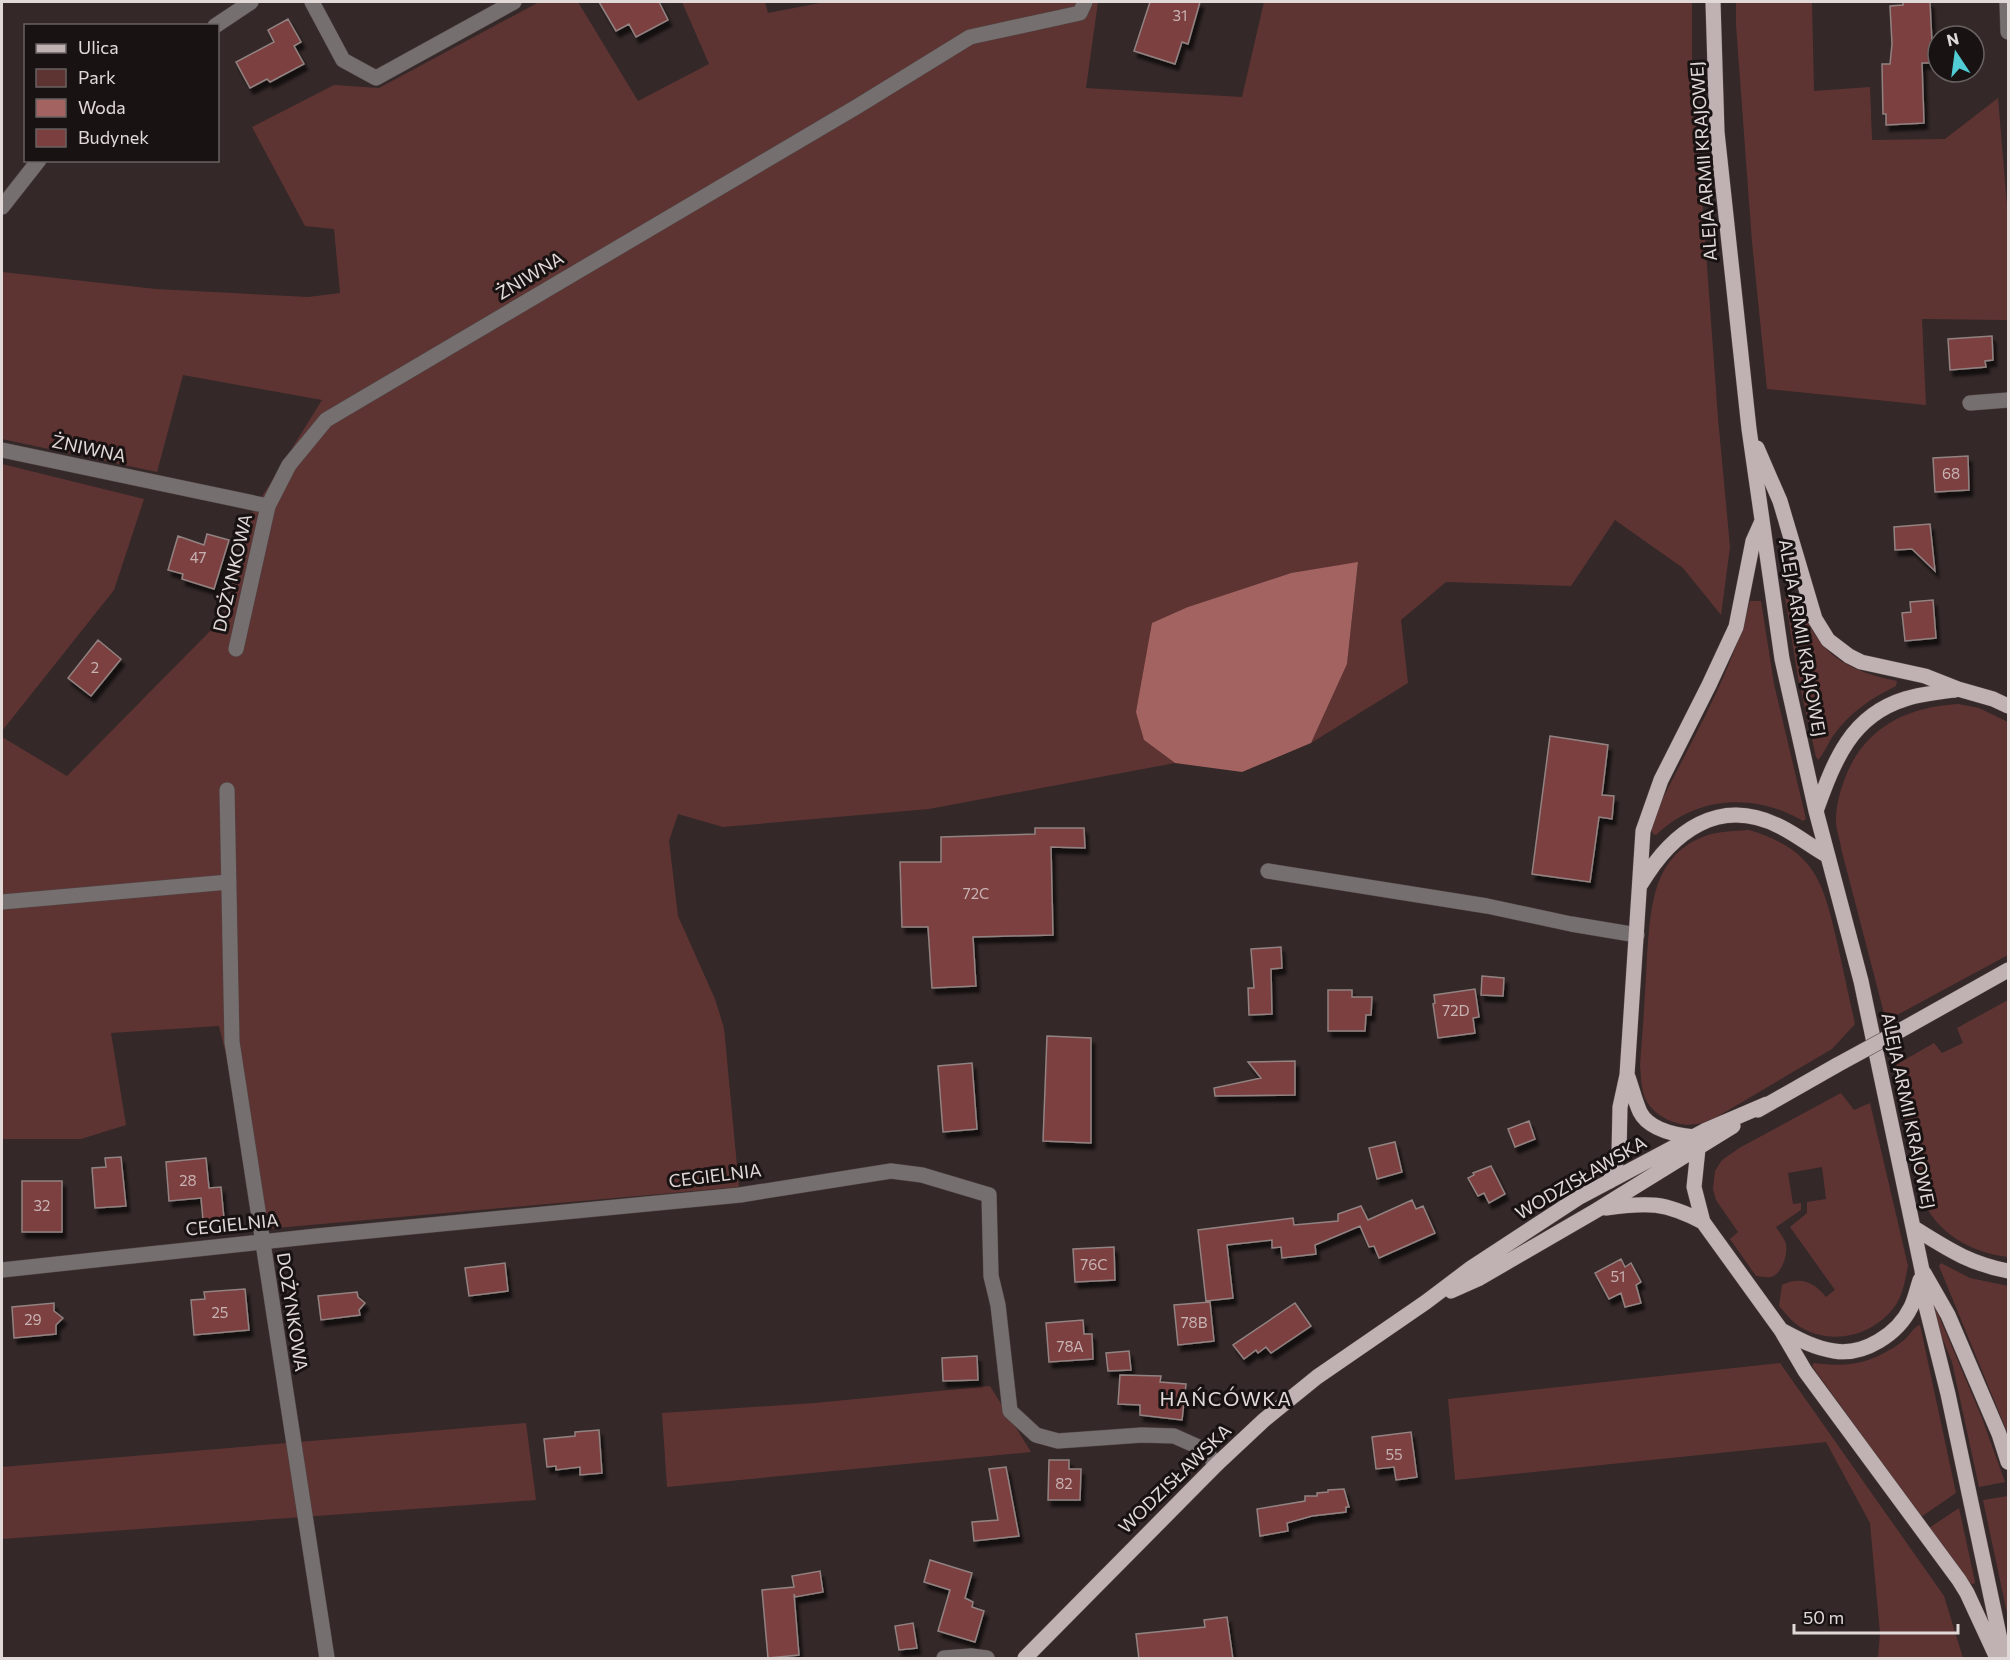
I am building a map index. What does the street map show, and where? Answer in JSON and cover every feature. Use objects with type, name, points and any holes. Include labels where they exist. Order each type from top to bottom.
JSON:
[{"type":"main road","name":"ALEJA ARMII KRAJOWEJ","points":[[1713,2],[1717,132],[1749,429],[1782,658],[1816,811],[1861,981],[1914,1228],[1926,1306],[1948,1394],[2004,1659]]},
{"type":"main road","points":[[1749,429],[1780,501],[1815,619],[1828,640],[1844,653],[1861,662],[1925,676],[2008,706]]},
{"type":"main road","points":[[1610,1180],[1618,1153],[1620,1107],[1627,1075],[1643,831],[1661,780],[1736,627],[1754,541],[1762,521]]},
{"type":"main road","points":[[1816,811],[1841,750],[1867,720],[1893,703],[1958,689]]},
{"type":"main road","points":[[1639,887],[1654,862],[1669,844],[1686,830],[1706,820],[1728,815],[1750,817],[1780,826],[1828,856]]},
{"type":"main road","name":"WODZISŁAWSKA","points":[[1426,1302],[1478,1279],[1597,1210],[1696,1143],[2008,970]]},
{"type":"main road","points":[[1627,1075],[1641,1114],[1648,1121],[1696,1143],[1694,1187],[1703,1222],[1781,1330],[1805,1371],[1959,1580],[1997,1659]]},
{"type":"main road","name":"WODZISŁAWSKA","points":[[1025,1659],[1216,1464],[1301,1389],[1535,1225],[1610,1180],[1696,1143]]},
{"type":"main road","points":[[1597,1210],[1653,1204],[1676,1208],[1703,1222]]},
{"type":"main road","points":[[1914,1228],[1961,1257],[1983,1266],[2008,1271]]},
{"type":"main road","name":"ALEJA ARMII KRAJOWEJ","points":[[1922,1270],[1948,1316],[1999,1434],[2008,1462]]},
{"type":"main road","points":[[1781,1330],[1802,1342],[1836,1352],[1859,1350],[1869,1346],[1880,1341],[1899,1325],[1911,1308],[1922,1270]]},
{"type":"street","points":[[218,24],[251,2]]},
{"type":"street","points":[[312,2],[343,60],[376,78],[514,2]]},
{"type":"street","name":"ŻNIWNA","points":[[2,450],[268,506],[289,465],[326,420],[858,106],[970,37],[1080,13],[1085,2]]},
{"type":"street","points":[[2007,2],[2008,32]]},
{"type":"street","points":[[2,207],[37,162]]},
{"type":"street","points":[[1970,403],[2008,400]]},
{"type":"street","name":"DOŻYNKOWA","points":[[236,649],[268,506]]},
{"type":"street","name":"DOŻYNKOWA","points":[[227,790],[232,1042],[327,1659]]},
{"type":"street","points":[[1268,871],[1487,906],[1636,935]]},
{"type":"street","points":[[2,902],[229,882]]},
{"type":"street","name":"CEGIELNIA","points":[[2,1270],[740,1195],[891,1171],[922,1175],[989,1196],[991,1276],[998,1305],[1010,1411],[1036,1435],[1058,1441],[1142,1435],[1174,1436],[1201,1448],[1216,1464]]},
{"type":"street","points":[[944,1659],[970,1656],[987,1659]]},
{"type":"green space","points":[[539,2],[578,2],[638,101],[709,64],[682,2],[765,2],[768,13],[825,2],[1098,2],[1086,88],[1242,97],[1264,2],[1692,2],[1692,59],[1718,418],[1730,547],[1721,615],[1683,568],[1615,520],[1571,586],[1446,582],[1401,620],[1408,683],[1311,743],[1347,664],[1358,563],[1291,573],[1188,607],[1144,740],[1175,763],[929,809],[723,827],[678,814],[669,841],[678,916],[715,999],[724,1028],[739,1187],[253,1230],[241,1116],[219,1026],[111,1033],[126,1125],[81,1139],[2,1139],[2,737],[67,776],[223,618],[250,516],[322,400],[183,375],[157,472],[2,439],[2,272],[156,289],[308,297],[340,293],[334,229],[305,226],[252,127],[334,85],[379,88]]},
{"type":"green space","points":[[1736,2],[1812,2],[1814,91],[1870,87],[1872,140],[1945,139],[1998,98],[2008,217],[2008,320],[1922,319],[1926,405],[1767,389],[1752,242]]},
{"type":"green space","points":[[2,464],[144,499],[114,590],[2,731]]},
{"type":"green space","points":[[1797,594],[1812,630],[1832,654],[1860,670],[1897,681],[1896,686],[1869,701],[1846,720],[1818,760],[1798,678],[1785,597]]},
{"type":"green space","points":[[1750,601],[1761,601],[1774,684],[1806,819],[1803,821],[1766,806],[1727,802],[1690,812],[1672,822],[1656,835],[1653,834],[1651,829],[1658,808],[1722,681]]},
{"type":"green space","points":[[1958,704],[1979,708],[2008,722],[2008,955],[1886,1021],[1837,831],[1838,801],[1852,763],[1862,747],[1874,735],[1903,716],[1920,710]]},
{"type":"green space","points":[[1749,830],[1789,847],[1802,858],[1820,885],[1832,920],[1855,1024],[1832,1049],[1715,1118],[1697,1124],[1682,1124],[1667,1119],[1654,1110],[1645,1098],[1642,1086],[1640,1065],[1648,939],[1653,903],[1665,869],[1675,855],[1689,844],[1708,835]]},
{"type":"green space","points":[[2008,1000],[2008,1257],[1981,1251],[1956,1239],[1945,1231],[1928,1210],[1916,1177],[1894,1066],[1934,1043],[1942,1053],[1963,1043],[1957,1028]]},
{"type":"green space","points":[[1841,1093],[1854,1110],[1870,1103],[1908,1266],[1900,1297],[1886,1316],[1865,1330],[1840,1337],[1814,1333],[1799,1326],[1779,1306],[1782,1285],[1789,1282],[1801,1281],[1812,1284],[1826,1297],[1835,1290],[1790,1227],[1807,1213],[1807,1202],[1826,1199],[1822,1167],[1788,1173],[1793,1204],[1801,1203],[1801,1210],[1776,1227],[1786,1244],[1786,1253],[1781,1268],[1771,1277],[1756,1276],[1730,1239],[1738,1232],[1716,1200],[1713,1189],[1715,1171],[1722,1160],[1741,1147]]},
{"type":"green space","points":[[1941,1263],[1970,1278],[2008,1286],[2008,1434],[1939,1266]]},
{"type":"green space","points":[[1936,1309],[1982,1418],[2005,1482],[1979,1487],[1952,1362],[1931,1310]]},
{"type":"green space","points":[[1920,1325],[1956,1493],[1921,1517],[1812,1366],[1814,1363],[1839,1365],[1871,1359],[1903,1341]]},
{"type":"green space","points":[[1780,1363],[1944,1596],[1963,1658],[1878,1658],[1880,1633],[1870,1523],[1826,1442],[1455,1480],[1448,1399]]},
{"type":"green space","points":[[990,1386],[1031,1452],[667,1487],[662,1413],[815,1403]]},
{"type":"green space","points":[[526,1423],[536,1500],[2,1539],[2,1467]]},
{"type":"green space","points":[[2008,1496],[2008,1618],[1983,1500]]},
{"type":"green space","points":[[1959,1508],[1974,1584],[1969,1583],[1929,1528]]},
{"type":"water","points":[[1358,562],[1347,664],[1311,743],[1242,772],[1175,763],[1144,740],[1136,712],[1152,623],[1188,607],[1291,573]]},
{"type":"building","points":[[599,2],[659,2],[668,20],[636,37],[629,24],[616,31]]},
{"type":"building","points":[[1150,2],[1200,2],[1188,44],[1182,42],[1175,64],[1134,51]]},
{"type":"building","points":[[1903,2],[1930,2],[1931,24],[1926,24],[1926,63],[1922,63],[1924,123],[1886,125],[1886,114],[1883,114],[1882,64],[1890,64],[1892,44],[1890,6],[1903,5]]},
{"type":"building","points":[[288,19],[301,42],[294,46],[304,64],[270,82],[267,79],[250,88],[236,62],[274,42],[268,30]]},
{"type":"building","points":[[1992,336],[1993,360],[1985,361],[1986,367],[1950,370],[1948,339]]},
{"type":"building","points":[[1968,456],[1969,490],[1935,492],[1933,458]]},
{"type":"building","points":[[1930,524],[1935,571],[1912,549],[1895,550],[1894,527]]},
{"type":"building","points":[[207,534],[229,540],[214,589],[182,579],[183,574],[168,570],[178,536],[204,545]]},
{"type":"building","points":[[1933,600],[1936,638],[1905,641],[1902,613],[1911,612],[1910,602]]},
{"type":"building","points":[[98,640],[121,659],[91,696],[68,678]]},
{"type":"building","points":[[1550,736],[1608,745],[1602,795],[1614,796],[1612,819],[1599,817],[1590,882],[1532,874]]},
{"type":"building","points":[[1035,828],[1084,828],[1085,848],[1051,847],[1053,935],[973,937],[976,986],[932,988],[928,927],[902,927],[900,862],[941,862],[941,837],[1035,834]]},
{"type":"building","points":[[1281,947],[1282,968],[1271,969],[1272,1014],[1249,1015],[1248,988],[1254,988],[1251,949]]},
{"type":"building","points":[[1482,976],[1504,978],[1503,996],[1481,995]]},
{"type":"building","points":[[1475,989],[1479,1017],[1473,1018],[1475,1033],[1438,1038],[1433,1004],[1435,1003],[1434,995]]},
{"type":"building","points":[[1328,990],[1352,990],[1352,997],[1372,997],[1371,1015],[1366,1015],[1365,1031],[1328,1031]]},
{"type":"building","points":[[1047,1036],[1091,1038],[1091,1143],[1043,1141]]},
{"type":"building","points":[[1295,1061],[1295,1095],[1215,1096],[1214,1088],[1261,1078],[1248,1062]]},
{"type":"building","points":[[972,1063],[977,1129],[943,1132],[938,1066]]},
{"type":"building","points":[[1529,1121],[1535,1139],[1515,1147],[1508,1129]]},
{"type":"building","points":[[1395,1142],[1402,1172],[1377,1179],[1369,1148]]},
{"type":"building","points":[[121,1157],[126,1206],[95,1208],[92,1168],[106,1167],[105,1158]]},
{"type":"building","points":[[206,1158],[209,1188],[221,1187],[224,1219],[203,1220],[201,1198],[169,1201],[166,1162]]},
{"type":"building","points":[[1491,1166],[1505,1194],[1489,1203],[1484,1193],[1478,1196],[1468,1178],[1474,1175],[1473,1173]]},
{"type":"building","points":[[22,1181],[62,1181],[62,1232],[22,1232]]},
{"type":"building","points":[[1412,1200],[1416,1209],[1423,1206],[1435,1233],[1379,1258],[1374,1246],[1369,1247],[1360,1226],[1315,1245],[1316,1254],[1282,1258],[1281,1247],[1272,1248],[1272,1240],[1227,1245],[1233,1298],[1206,1301],[1198,1230],[1293,1218],[1294,1225],[1338,1221],[1338,1214],[1361,1206],[1368,1220]]},
{"type":"building","points":[[1114,1247],[1115,1280],[1075,1282],[1073,1249]]},
{"type":"building","points":[[1621,1259],[1625,1267],[1631,1263],[1641,1282],[1636,1285],[1641,1303],[1625,1307],[1621,1293],[1609,1299],[1595,1273]]},
{"type":"building","points":[[505,1263],[508,1291],[469,1296],[465,1268]]},
{"type":"building","points":[[245,1289],[249,1330],[194,1335],[191,1300],[205,1299],[204,1292]]},
{"type":"building","points":[[357,1292],[358,1297],[365,1303],[359,1310],[360,1315],[321,1320],[318,1296]]},
{"type":"building","points":[[1210,1302],[1214,1341],[1178,1345],[1174,1305]]},
{"type":"building","points":[[54,1303],[54,1311],[63,1318],[56,1325],[56,1334],[14,1338],[12,1307]]},
{"type":"building","points":[[1295,1303],[1311,1326],[1271,1353],[1266,1347],[1258,1353],[1256,1350],[1244,1359],[1233,1345]]},
{"type":"building","points":[[1083,1320],[1084,1334],[1092,1334],[1093,1359],[1049,1362],[1046,1323]]},
{"type":"building","points":[[1129,1351],[1131,1370],[1108,1371],[1106,1353]]},
{"type":"building","points":[[977,1356],[978,1380],[943,1381],[942,1358]]},
{"type":"building","points":[[1120,1375],[1161,1376],[1160,1382],[1186,1384],[1182,1420],[1140,1415],[1140,1405],[1118,1404]]},
{"type":"building","points":[[599,1430],[602,1473],[580,1475],[580,1467],[556,1470],[556,1466],[547,1467],[544,1439],[575,1436],[575,1432]]},
{"type":"building","points":[[1411,1432],[1417,1477],[1396,1480],[1394,1467],[1376,1469],[1372,1437]]},
{"type":"building","points":[[1049,1460],[1069,1460],[1069,1469],[1081,1469],[1080,1500],[1048,1500]]},
{"type":"building","points":[[1006,1467],[1019,1536],[974,1541],[972,1522],[998,1520],[989,1469]]},
{"type":"building","points":[[1344,1489],[1349,1507],[1346,1507],[1346,1512],[1312,1516],[1287,1523],[1288,1531],[1260,1536],[1257,1509],[1305,1501],[1305,1496],[1317,1496],[1317,1493],[1328,1492],[1328,1490]]},
{"type":"building","points":[[930,1560],[972,1573],[965,1598],[973,1602],[972,1607],[984,1611],[975,1642],[938,1631],[950,1590],[924,1582]]},
{"type":"building","points":[[820,1571],[823,1592],[795,1597],[794,1594],[799,1655],[768,1658],[762,1590],[794,1587],[792,1576]]},
{"type":"building","points":[[1227,1617],[1233,1659],[1139,1659],[1136,1634],[1205,1627],[1204,1620]]},
{"type":"building","points":[[913,1623],[917,1648],[899,1650],[895,1626]]},
{"type":"district","name":"HAŃCÓWKA","points":[[1226,1399]]}]
